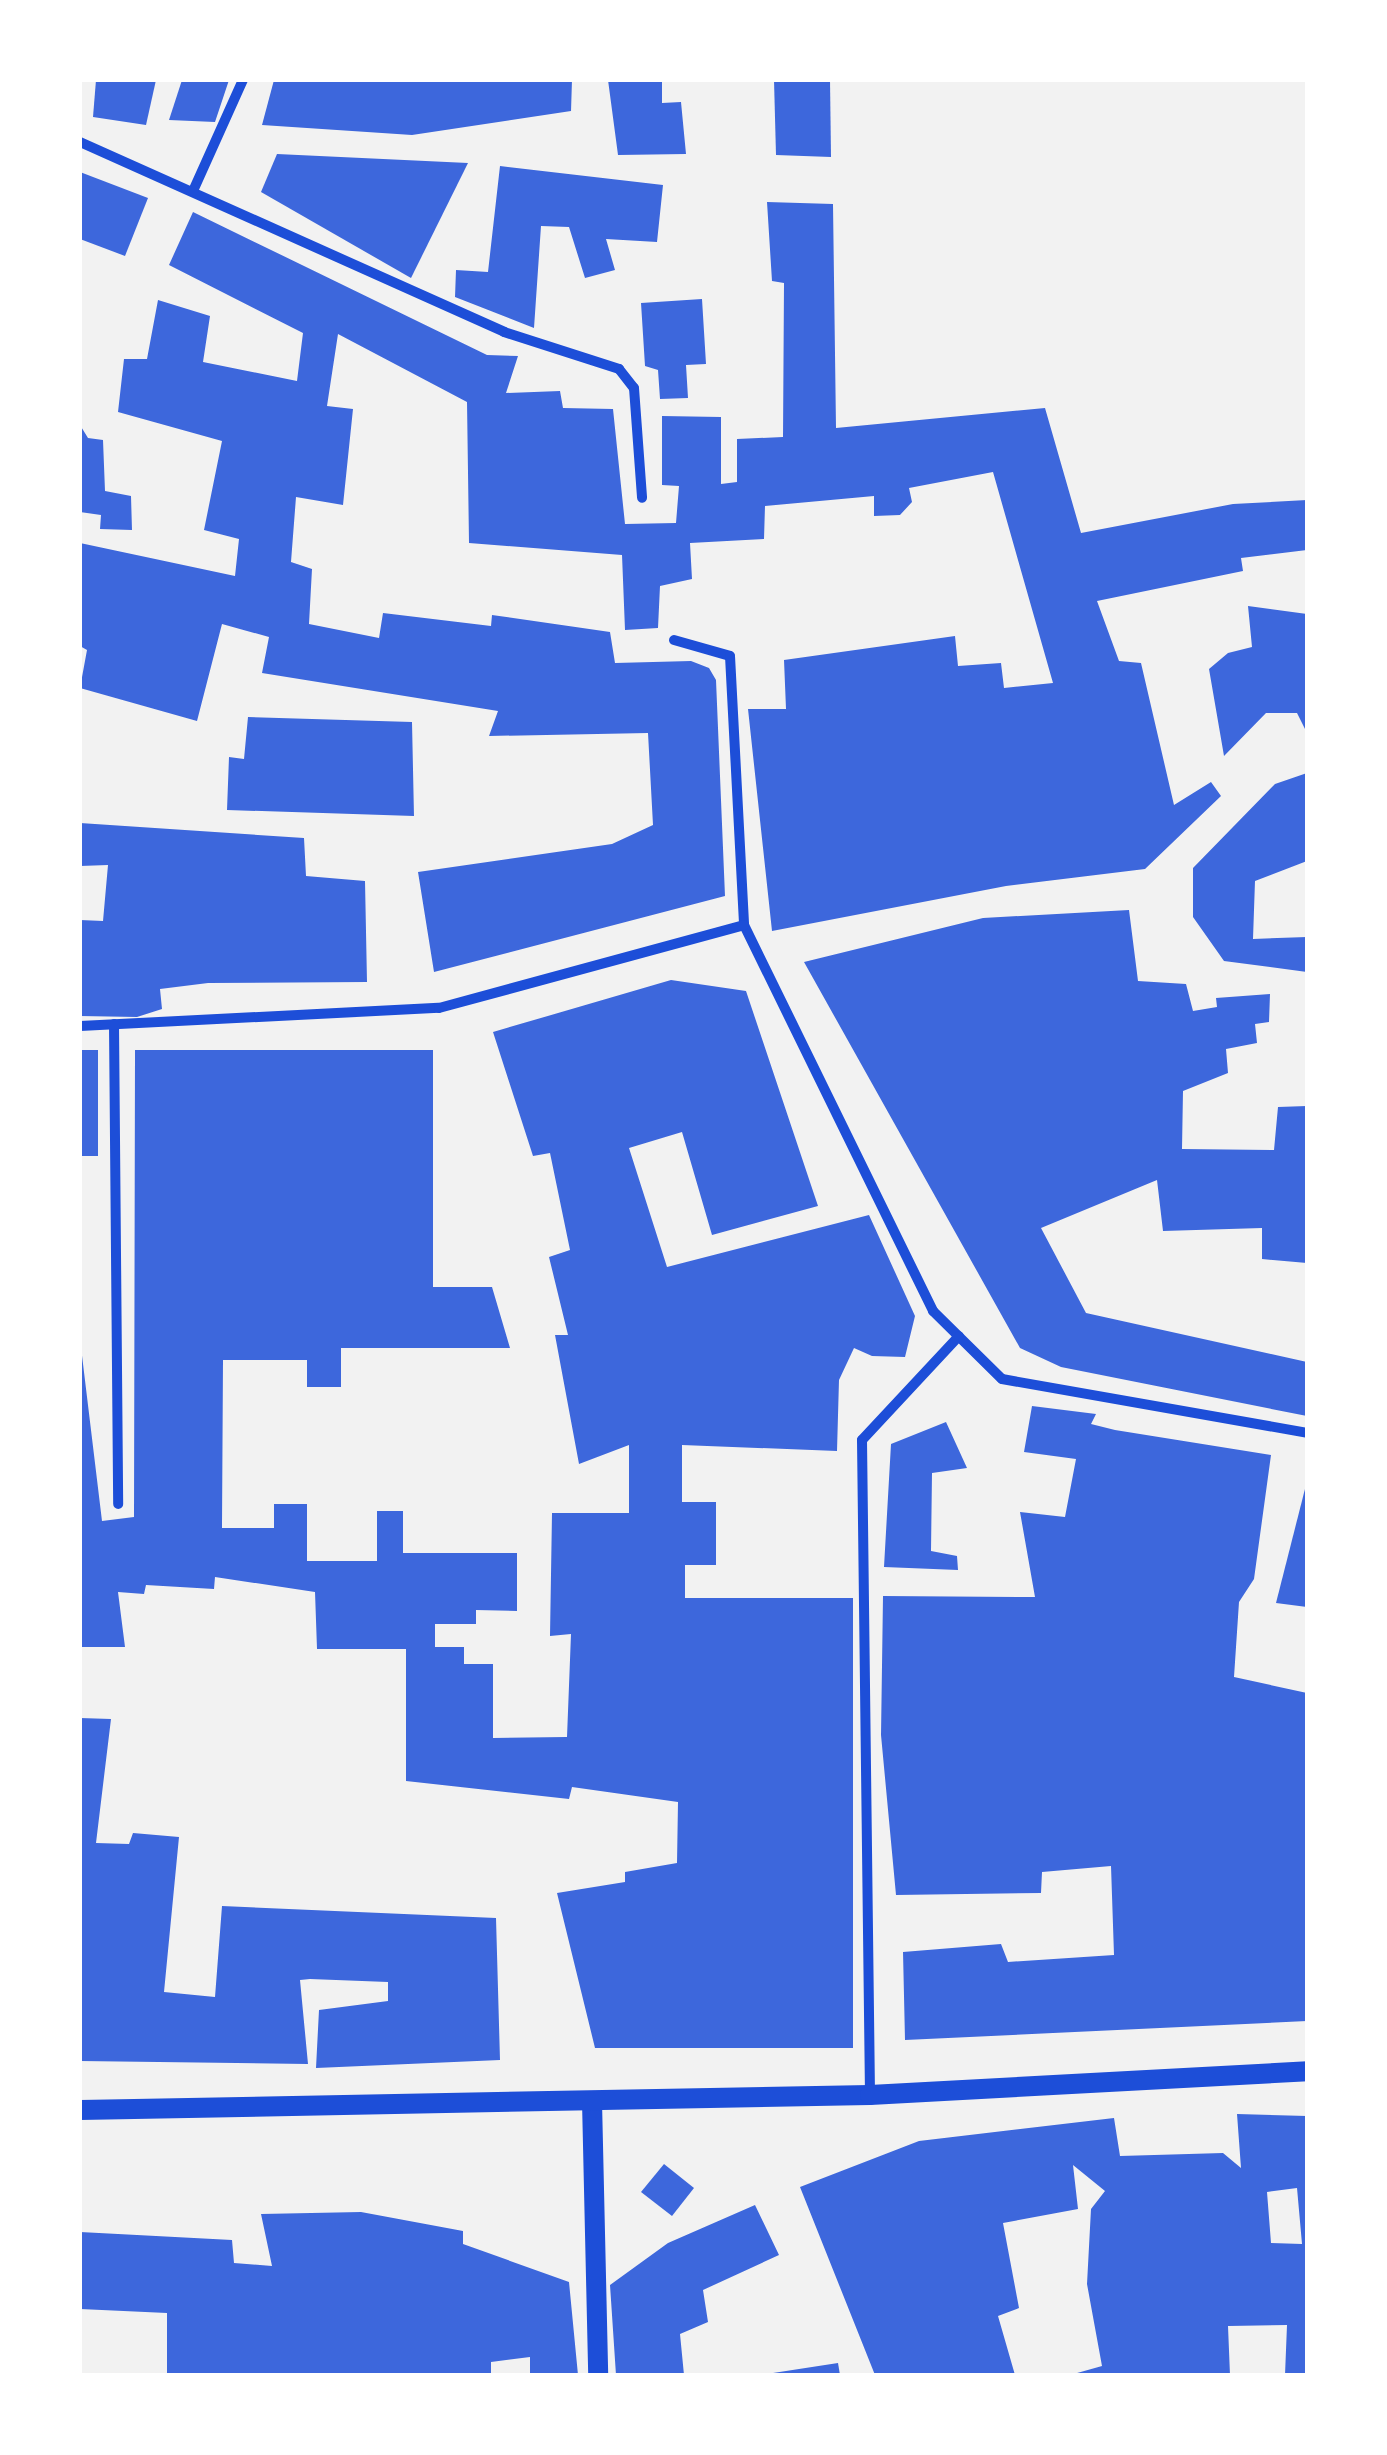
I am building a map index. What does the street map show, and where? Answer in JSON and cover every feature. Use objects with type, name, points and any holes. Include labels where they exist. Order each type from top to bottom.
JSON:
[{"type":"main road","points":[[80,2110],[870,2095],[1307,2070]]},
{"type":"main road","points":[[592,2102],[598,2375]]},
{"type":"street","points":[[193,191],[243,80]]},
{"type":"street","points":[[80,142],[504,332],[619,369],[634,388],[642,498]]},
{"type":"street","points":[[674,640],[730,656],[744,925],[934,1311],[1002,1379],[1307,1433]]},
{"type":"street","points":[[80,1026],[439,1008],[744,925]]},
{"type":"street","points":[[114,1024],[118,1504]]},
{"type":"street","points":[[870,2095],[862,1440],[959,1336]]},
{"type":"building","points":[[96,80],[156,80],[146,125],[93,117]]},
{"type":"building","points":[[182,80],[229,80],[215,122],[169,120]]},
{"type":"building","points":[[274,80],[572,80],[571,111],[412,135],[262,125]]},
{"type":"building","points":[[608,80],[662,80],[662,103],[681,102],[686,154],[618,155]]},
{"type":"building","points":[[774,80],[830,80],[831,157],[776,155]]},
{"type":"building","points":[[277,154],[468,163],[411,278],[261,192]]},
{"type":"building","points":[[500,166],[663,185],[657,242],[606,239],[615,270],[585,278],[569,227],[541,226],[534,328],[455,297],[456,270],[488,272]]},
{"type":"building","points":[[80,172],[148,198],[125,256],[80,239]]},
{"type":"building","points":[[767,202],[833,204],[836,428],[1045,408],[1081,533],[1233,504],[1307,500],[1307,550],[1241,558],[1243,571],[1097,601],[1119,661],[1141,663],[1174,805],[1211,782],[1221,796],[1145,869],[1006,886],[772,931],[748,709],[786,709],[784,660],[955,636],[958,666],[1001,663],[1004,688],[1053,683],[993,472],[909,488],[912,502],[900,515],[874,516],[874,496],[765,506],[764,539],[690,543],[692,579],[660,586],[658,628],[625,630],[622,555],[469,543],[467,402],[338,334],[327,406],[353,409],[343,505],[296,497],[291,562],[312,569],[309,624],[379,638],[383,613],[491,626],[492,615],[610,632],[615,663],[691,661],[709,668],[716,680],[725,896],[434,972],[418,872],[612,844],[653,825],[648,733],[489,736],[498,711],[262,673],[269,637],[222,624],[197,721],[80,688],[87,650],[80,646],[80,543],[235,576],[239,539],[204,530],[222,441],[118,412],[124,359],[147,359],[158,300],[210,316],[203,362],[297,381],[303,333],[169,265],[193,212],[487,355],[518,356],[506,393],[560,391],[563,408],[613,409],[625,524],[676,523],[679,486],[662,485],[662,416],[721,417],[721,484],[737,482],[737,439],[783,437],[784,283],[772,281]]},
{"type":"building","points":[[702,299],[706,364],[686,365],[688,398],[660,399],[658,370],[645,366],[641,303]]},
{"type":"building","points":[[80,425],[88,438],[103,440],[105,491],[131,496],[132,530],[100,529],[101,515],[80,512]]},
{"type":"building","points":[[1248,606],[1307,614],[1307,733],[1297,713],[1266,713],[1224,756],[1209,669],[1228,653],[1252,647]]},
{"type":"building","points":[[248,717],[412,722],[414,816],[227,810],[229,757],[244,759]]},
{"type":"building","points":[[1307,773],[1307,861],[1255,881],[1253,939],[1307,937],[1307,972],[1224,961],[1193,917],[1193,868],[1275,784]]},
{"type":"building","points":[[80,823],[304,838],[306,876],[365,881],[367,982],[208,983],[160,989],[162,1009],[137,1017],[80,1016],[80,920],[103,921],[108,865],[80,866]]},
{"type":"building","points":[[1129,910],[1138,981],[1186,984],[1193,1011],[1217,1007],[1216,998],[1270,994],[1269,1022],[1255,1024],[1257,1043],[1226,1049],[1228,1073],[1183,1091],[1182,1149],[1274,1150],[1278,1107],[1307,1106],[1307,1263],[1262,1259],[1262,1228],[1163,1231],[1157,1180],[1041,1228],[1086,1313],[1307,1362],[1307,1416],[1061,1367],[1020,1348],[804,962],[983,918]]},
{"type":"building","points":[[671,980],[746,991],[818,1206],[712,1235],[682,1132],[629,1148],[667,1267],[869,1215],[915,1316],[905,1357],[872,1356],[854,1348],[839,1380],[837,1451],[682,1445],[682,1502],[716,1502],[716,1565],[685,1565],[685,1598],[853,1598],[853,2048],[595,2048],[557,1893],[625,1882],[625,1872],[677,1863],[678,1802],[572,1787],[569,1799],[406,1781],[406,1649],[317,1649],[315,1592],[215,1577],[214,1589],[146,1585],[144,1594],[118,1592],[125,1647],[80,1647],[80,1339],[102,1521],[134,1517],[135,1050],[433,1050],[433,1287],[492,1287],[510,1348],[341,1348],[341,1387],[307,1387],[307,1360],[223,1360],[222,1528],[274,1528],[274,1504],[307,1504],[307,1561],[377,1561],[377,1511],[403,1511],[403,1553],[517,1553],[517,1611],[476,1610],[476,1624],[435,1624],[435,1647],[464,1647],[464,1664],[493,1664],[493,1738],[567,1737],[571,1634],[550,1636],[552,1513],[629,1513],[629,1445],[579,1464],[555,1335],[568,1335],[549,1257],[570,1250],[550,1153],[533,1156],[493,1032]]},
{"type":"building","points":[[80,1050],[98,1050],[98,1156],[80,1156]]},
{"type":"building","points":[[1032,1406],[1096,1414],[1091,1424],[1115,1430],[1271,1455],[1254,1579],[1239,1602],[1234,1677],[1307,1693],[1307,2021],[905,2040],[903,1952],[1001,1944],[1008,1962],[1114,1955],[1111,1866],[1042,1872],[1041,1893],[896,1895],[881,1735],[883,1596],[1035,1597],[1020,1512],[1065,1517],[1076,1459],[1024,1452]]},
{"type":"building","points":[[946,1422],[967,1468],[932,1473],[931,1551],[957,1556],[958,1570],[884,1567],[891,1444]]},
{"type":"building","points":[[1307,1485],[1307,1607],[1276,1603]]},
{"type":"building","points":[[80,1718],[111,1719],[96,1843],[129,1844],[133,1833],[179,1837],[164,1992],[215,1997],[222,1906],[496,1918],[500,2060],[316,2068],[319,2010],[388,2001],[388,1982],[310,1979],[300,1980],[308,2064],[80,2061]]},
{"type":"building","points":[[1237,2114],[1307,2116],[1307,2375],[1285,2375],[1287,2325],[1228,2326],[1230,2375],[1070,2375],[1102,2366],[1087,2284],[1091,2209],[1105,2191],[1073,2165],[1078,2209],[1003,2223],[1019,2308],[998,2316],[1015,2375],[875,2375],[800,2187],[919,2141],[1114,2118],[1120,2156],[1223,2153],[1241,2168]],"holes":[[[1297,2188],[1302,2244],[1271,2243],[1267,2192]]]},
{"type":"building","points":[[664,2164],[694,2188],[672,2216],[641,2192]]},
{"type":"building","points":[[755,2205],[779,2255],[703,2290],[708,2322],[680,2334],[684,2375],[616,2375],[610,2285],[668,2243]]},
{"type":"building","points":[[361,2212],[463,2231],[463,2244],[569,2282],[578,2375],[530,2375],[530,2357],[491,2362],[491,2375],[167,2375],[167,2313],[80,2309],[80,2232],[232,2240],[234,2263],[272,2266],[261,2214]]},
{"type":"building","points":[[838,2363],[840,2375],[773,2373]]}]
